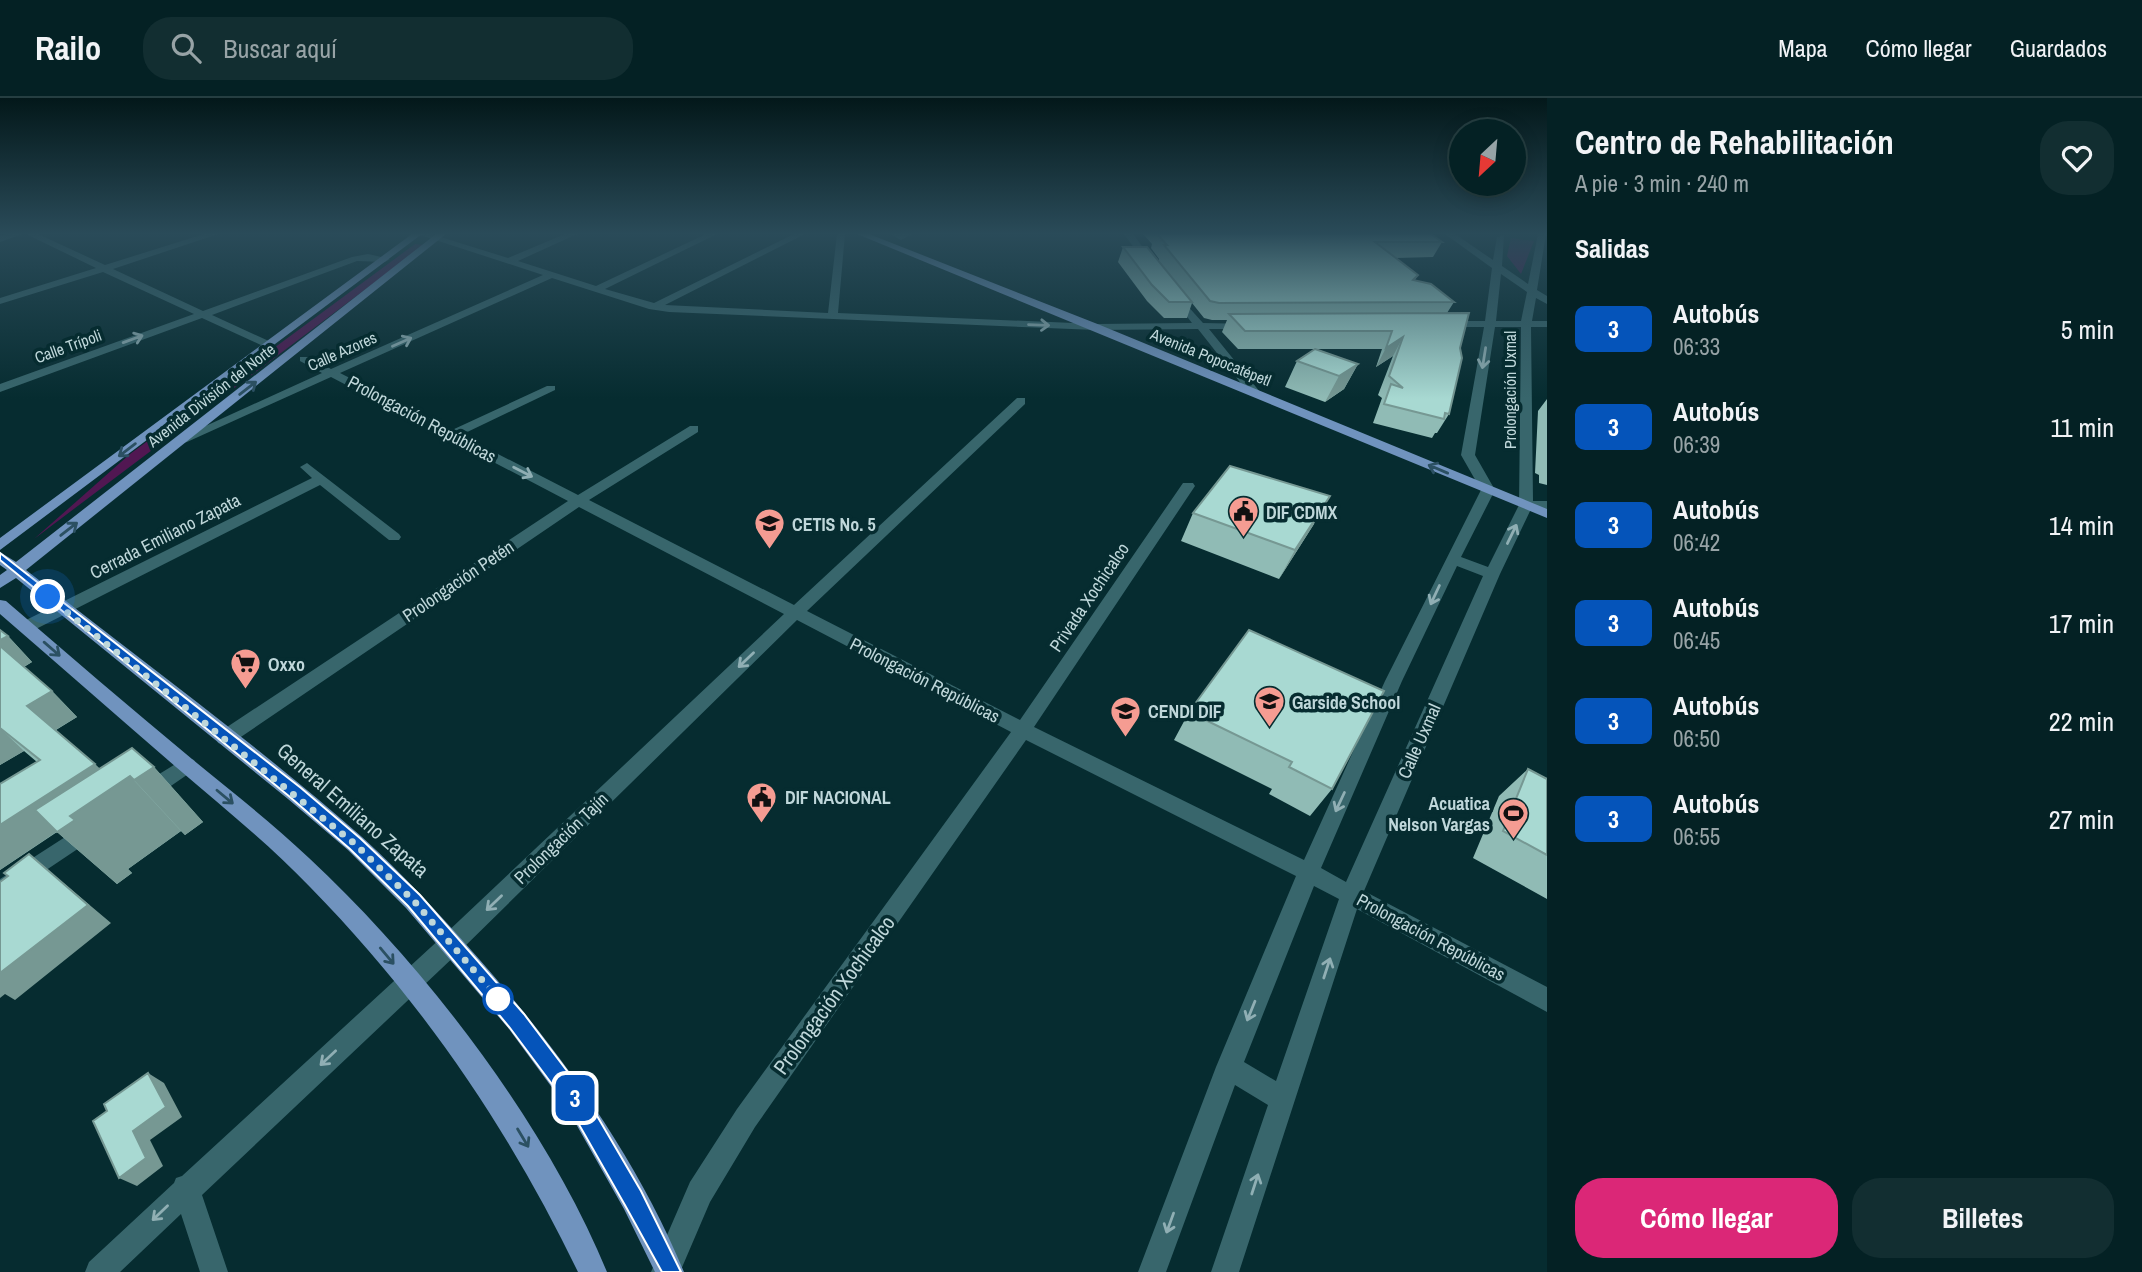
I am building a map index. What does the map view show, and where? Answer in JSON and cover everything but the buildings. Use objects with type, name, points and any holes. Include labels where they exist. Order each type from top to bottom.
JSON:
[{"type":"main road","name":"Avenida División del Norte","points":[[0,545],[343,289]]},
{"type":"main road","name":"Avenida División del Norte","points":[[0,583],[373,289]]},
{"type":"main road","name":"Avenida Popocatépetl","points":[[1001,289],[1488,490],[1536,505],[1547,514]]},
{"type":"main road","name":"General Emiliano Zapata","points":[[0,557],[355,844],[414,901],[517,1021],[576,1100],[634,1199],[667,1270]]},
{"type":"main road","points":[[0,605],[256,822],[315,877],[410,983],[472,1062],[517,1128],[556,1197],[593,1272]]},
{"type":"street","points":[[0,301],[39,289]]},
{"type":"street","points":[[148,289],[267,344]]},
{"type":"street","name":"Calle Trípoli","points":[[0,388],[272,289]]},
{"type":"street","name":"Calle Azores","points":[[183,439],[520,289]]},
{"type":"street","points":[[597,289],[653,307],[1096,327],[1255,326]]},
{"type":"street","points":[[653,307],[690,289]]},
{"type":"street","points":[[833,316],[836,289]]},
{"type":"street","points":[[1170,289],[1254,392]]},
{"type":"street","name":"Prolongación Uxmal","points":[[1488,490],[1468,455],[1494,289]]},
{"type":"street","points":[[1530,289],[1547,301]]},
{"type":"street","name":"Prolongación Uxmal","points":[[1530,289],[1526,324],[1536,505]]},
{"type":"street","points":[[1435,324],[1547,324]]},
{"type":"street","name":"Prolongación Repúblicas","points":[[304,359],[1023,730],[1308,872],[1547,1000]]},
{"type":"street","points":[[452,435],[551,387]]},
{"type":"street","name":"Prolongación Tajín","points":[[99,1272],[186,1188],[410,983],[795,613],[1021,401]]},
{"type":"street","name":"Prolongación Petén","points":[[225,738],[578,501],[694,429]]},
{"type":"street","points":[[307,467],[394,537]]},
{"type":"street","name":"Cerrada Emiliano Zapata","points":[[26,627],[321,479]]},
{"type":"street","name":"Privada Xochicalco","points":[[1023,730],[1188,486]]},
{"type":"street","points":[[1152,1272],[1228,1067],[1308,872],[1452,559],[1488,490]]},
{"type":"street","name":"Calle Uxmal","points":[[1225,1272],[1351,895],[1492,574],[1536,505]]},
{"type":"street","points":[[1452,559],[1492,574]]},
{"type":"street","name":"Prolongación Xochicalco","points":[[667,1270],[699,1192],[746,1118],[1023,730]]},
{"type":"street","points":[[132,802],[187,765]]},
{"type":"street","points":[[0,891],[110,817]]},
{"type":"street","points":[[1228,1067],[1283,1101]]},
{"type":"street","points":[[186,1188],[214,1272]]},
{"type":"shaded area","points":[[354,289],[366,289],[34,539],[130,454]]},
{"type":"bus line","name":"3","points":[[0,557],[295,793],[355,844],[414,901],[517,1021],[576,1100],[634,1199],[670,1272]]},
{"type":"place","name":"DIF CDMX","points":[[1243,539]]},
{"type":"place","name":"CETIS No. 5","points":[[769,551]]},
{"type":"place","name":"Oxxo","points":[[245,691]]},
{"type":"place","name":"Garside School","points":[[1269,729]]},
{"type":"place","name":"CENDI DIF","points":[[1125,738]]},
{"type":"place","name":"DIF NACIONAL","points":[[762,824]]},
{"type":"place","name":"Acuatica Nelson Vargas","points":[[1513,840]]},
{"type":"route","points":[[48,597],[295,793],[355,844],[414,901],[502,1003],[498,999]]}]
